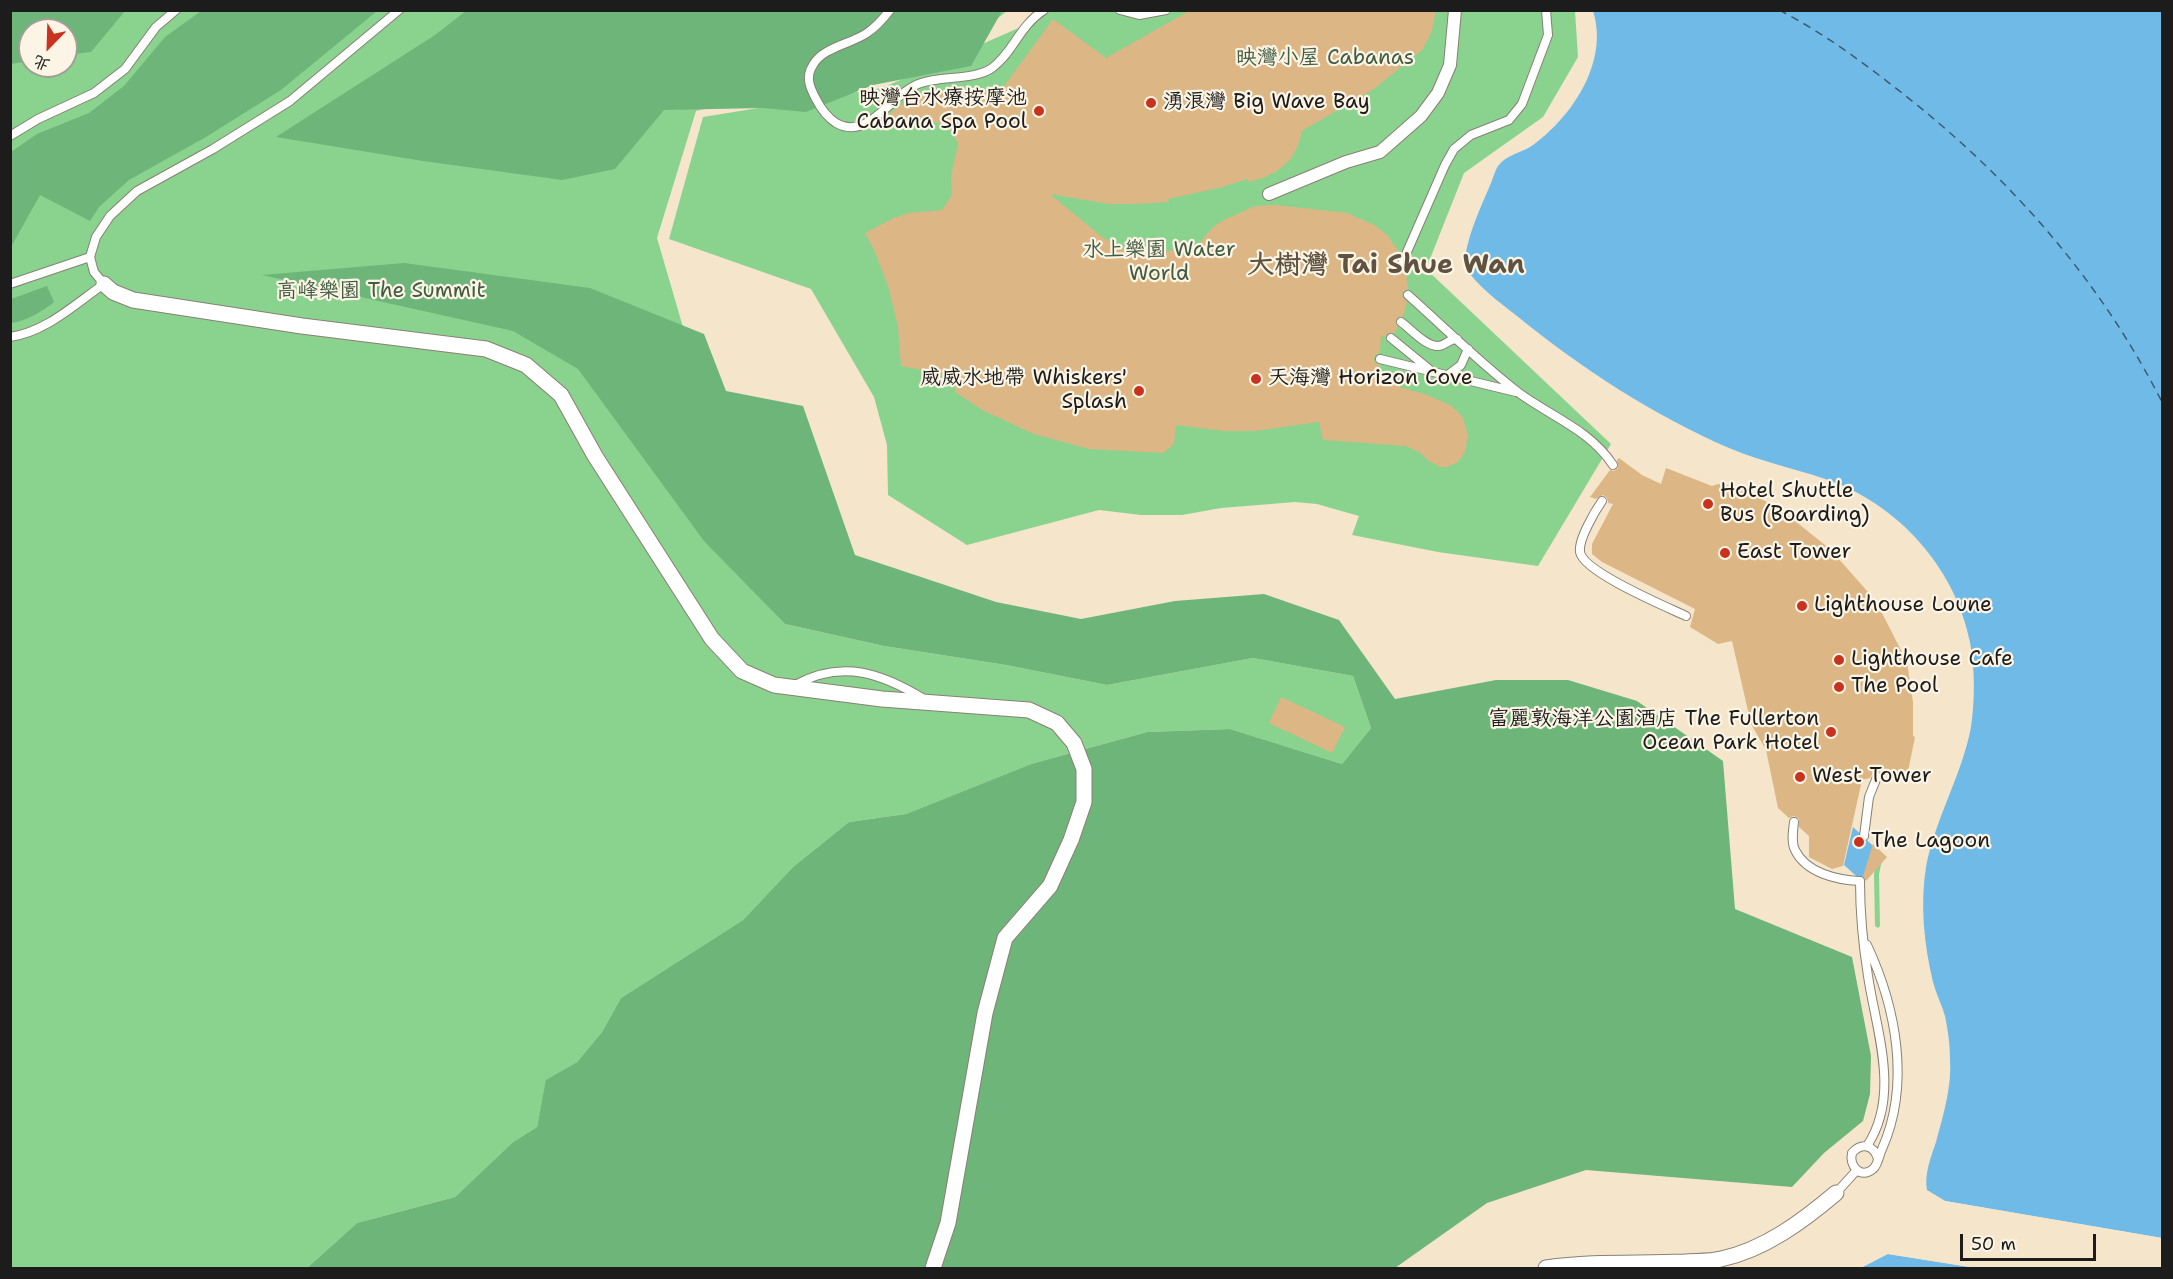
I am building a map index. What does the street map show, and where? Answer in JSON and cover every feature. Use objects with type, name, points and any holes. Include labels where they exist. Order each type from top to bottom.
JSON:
[{"type":"street","points":[[1269,194],[1346,162],[1380,152],[1421,116],[1438,93],[1450,65],[1455,10]]},
{"type":"street","points":[[104,284],[113,292],[133,300],[302,326],[486,349],[526,365],[561,395],[595,456],[712,639],[742,670],[774,686],[1029,711],[1058,723],[1074,743],[1084,769],[1084,802],[1071,840],[1050,886],[1005,938],[985,1013],[948,1223],[933,1269]]},
{"type":"street","points":[[1546,1269],[1595,1262],[1666,1263],[1719,1260],[1746,1252],[1787,1230],[1836,1193]]},
{"type":"lane","points":[[10,136],[38,118],[94,93],[125,69],[156,27],[176,10]]},
{"type":"lane","points":[[10,337],[24,335],[47,325],[104,284],[94,272],[90,257],[96,237],[110,216],[137,191],[213,149],[290,101],[399,10]]},
{"type":"lane","points":[[890,10],[867,33],[824,54],[814,62],[810,70],[808,80],[810,88],[821,108],[830,119],[841,126],[853,129],[865,125],[891,102],[917,84],[987,70],[999,61],[1025,26],[1044,10]]},
{"type":"lane","points":[[1120,10],[1139,15],[1166,10]]},
{"type":"lane","points":[[1403,261],[1445,165],[1455,149],[1471,135],[1509,120],[1522,104],[1548,35],[1546,10]]},
{"type":"lane","points":[[10,284],[90,257]]},
{"type":"lane","points":[[1408,295],[1520,393],[1598,444],[1613,465]]},
{"type":"lane","points":[[1401,322],[1434,346],[1443,346],[1450,339],[1457,339]]},
{"type":"lane","points":[[1391,338],[1430,370]]},
{"type":"lane","points":[[1448,375],[1461,365],[1468,349]]},
{"type":"lane","points":[[1380,359],[1520,393]]},
{"type":"lane","points":[[1602,501],[1595,510],[1581,544],[1582,559],[1599,573],[1686,616]]},
{"type":"lane","points":[[791,687],[828,671],[848,670],[878,676],[902,686],[929,702]]},
{"type":"lane","points":[[1864,836],[1869,797],[1877,777]]},
{"type":"lane","points":[[1794,822],[1794,849],[1802,860],[1821,873],[1842,880],[1860,881],[1860,907],[1867,976],[1878,1025],[1884,1067],[1881,1106],[1874,1134],[1866,1146]]},
{"type":"lane","points":[[1865,941],[1879,971],[1898,1054],[1893,1114],[1889,1130],[1875,1167],[1863,1172],[1857,1170],[1851,1161],[1852,1153],[1858,1147],[1866,1146],[1875,1150],[1878,1159]]},
{"type":"lane","points":[[1836,1193],[1857,1170]]},
{"type":"green space","points":[[11,10],[125,10],[91,52],[78,54],[78,18],[18,18],[18,63],[11,64]]},
{"type":"green space","name":"高峰樂園 The Summit","points":[[10,11],[1007,11],[965,44],[696,111],[657,238],[763,601],[785,624],[884,646],[1006,665],[1107,685],[1253,658],[1353,676],[1371,728],[1342,764],[1230,729],[1147,732],[1031,764],[906,814],[849,822],[793,867],[743,920],[621,998],[602,1032],[577,1062],[547,1080],[537,1127],[513,1142],[455,1197],[357,1223],[307,1268],[11,1268]]},
{"type":"green space","points":[[201,11],[377,11],[281,90],[206,137],[129,180],[99,207],[90,221],[40,195],[11,247],[11,152],[37,134],[89,113],[124,86],[165,37]]},
{"type":"green space","points":[[466,11],[1002,11],[971,66],[873,85],[806,112],[763,108],[664,110],[615,169],[562,180],[423,161],[276,137],[435,35]]},
{"type":"green space","name":"水上樂園 Water World","points":[[1041,11],[1575,11],[1578,57],[1543,117],[1464,173],[1426,269],[1611,444],[1538,566],[1438,552],[1352,535],[1359,516],[1317,504],[1295,502],[1221,508],[1182,515],[1141,515],[1099,510],[967,545],[888,495],[887,445],[874,397],[811,289],[669,239],[703,117],[882,88],[1030,23]]},
{"type":"green space","name":"高峰樂園 The Summit","points":[[404,263],[590,288],[704,334],[726,391],[803,406],[855,555],[996,602],[1081,619],[1175,601],[1264,594],[1339,620],[1395,699],[1496,680],[1568,680],[1637,701],[1723,761],[1735,909],[1852,957],[1871,1056],[1870,1094],[1863,1121],[1824,1153],[1792,1187],[1586,1170],[1487,1203],[1395,1268],[307,1268],[357,1223],[455,1197],[513,1142],[537,1127],[546,1080],[577,1062],[602,1032],[621,998],[743,920],[793,867],[849,822],[906,814],[1031,764],[1147,732],[1230,729],[1342,764],[1371,728],[1353,676],[1253,658],[1107,685],[1006,665],[884,646],[785,624],[704,541],[578,369],[513,331],[262,275]]},
{"type":"green space","points":[[47,286],[54,302],[34,316],[11,323],[11,299]]},
{"type":"green space","points":[[1877,854],[1883,855],[1879,874],[1880,926],[1878,928],[1875,926],[1874,874]]},
{"type":"water","points":[[1593,11],[2162,11],[2162,1238],[1945,1201],[1927,1190],[1927,1172],[1944,1112],[1950,1070],[1946,1021],[1933,982],[1925,939],[1924,881],[1930,849],[1967,745],[1974,696],[1970,642],[1963,616],[1940,569],[1906,528],[1863,496],[1839,484],[1729,448],[1673,421],[1618,389],[1566,354],[1503,305],[1482,287],[1464,266],[1465,255],[1478,213],[1498,166],[1506,159],[1529,148],[1548,133],[1562,119],[1584,86],[1592,68],[1596,49],[1597,30]]},
{"type":"water","name":"The Lagoon","points":[[1853,827],[1885,857],[1863,882],[1844,865]]},
{"type":"water","points":[[1888,1254],[1975,1268],[1861,1268]]},
{"type":"pier","points":[[1928,1191],[1945,1201],[2162,1238],[2162,1241],[1944,1204],[1926,1194]]},
{"type":"pier","points":[[1890,1251],[1976,1266],[1978,1268],[1888,1254]]},
{"type":"building","points":[[1191,10],[1436,10],[1432,31],[1423,49],[1374,89],[1302,131],[1298,146],[1290,160],[1277,171],[1263,178],[1248,182],[1247,179],[1223,187],[1168,199],[1169,202],[1109,204],[1050,194],[1102,237],[1132,255],[1159,251],[1194,250],[1212,228],[1255,206],[1276,205],[1347,213],[1376,226],[1388,236],[1400,254],[1397,262],[1400,266],[1405,266],[1408,289],[1402,293],[1407,302],[1403,317],[1398,317],[1395,321],[1398,327],[1394,333],[1388,333],[1385,337],[1381,335],[1380,353],[1374,358],[1375,363],[1380,365],[1380,381],[1427,395],[1450,405],[1457,411],[1463,418],[1468,435],[1465,452],[1458,462],[1447,467],[1440,467],[1419,452],[1405,446],[1323,440],[1319,422],[1254,431],[1225,431],[1176,425],[1174,444],[1163,453],[1089,449],[1034,434],[984,411],[955,392],[954,376],[901,366],[898,327],[889,289],[865,233],[909,213],[942,210],[952,195],[951,176],[958,144],[953,133],[944,125],[920,118],[884,118],[905,102],[928,93],[947,90],[1002,89],[1053,19],[1106,58]]},
{"type":"building","points":[[1619,458],[1642,475],[1661,484],[1666,468],[1712,486],[1728,485],[1760,498],[1785,513],[1830,549],[1868,592],[1883,615],[1907,662],[1913,702],[1913,736],[1915,737],[1906,781],[1892,777],[1893,773],[1883,775],[1877,771],[1870,778],[1862,780],[1843,866],[1832,869],[1809,857],[1809,836],[1799,827],[1799,819],[1794,816],[1789,818],[1778,808],[1766,750],[1751,724],[1732,641],[1718,644],[1690,627],[1695,609],[1602,562],[1592,554],[1592,544],[1613,504],[1608,503],[1607,498],[1603,495],[1596,499],[1590,497],[1610,470],[1614,471],[1618,468]]},
{"type":"building","points":[[1281,697],[1345,727],[1332,753],[1269,723]]},
{"type":"building","points":[[1873,844],[1887,857],[1866,881],[1863,876]]},
{"type":"ferry route","points":[[1779,10],[1838,45],[1893,86],[1934,119],[2010,191],[2046,229],[2109,312],[2162,402]]},
{"type":"place","name":"湧浪灣 Big Wave Bay","points":[[1151,103]]},
{"type":"place","name":"映灣台水療按摩池 Cabana Spa Pool","points":[[1039,111]]},
{"type":"place","name":"天海灣 Horizon Cove","points":[[1256,379]]},
{"type":"place","name":"威威水地帶 Whiskers' Splash","points":[[1139,391]]},
{"type":"place","name":"Hotel Shuttle Bus (Boarding)","points":[[1708,504]]},
{"type":"place","name":"East Tower","points":[[1725,553]]},
{"type":"place","name":"Lighthouse Loune","points":[[1802,606]]},
{"type":"place","name":"Lighthouse Cafe","points":[[1839,660]]},
{"type":"place","name":"The Pool","points":[[1839,687]]},
{"type":"place","name":"富麗敦海洋公園酒店 The Fullerton Ocean Park Hotel","points":[[1831,732]]},
{"type":"place","name":"West Tower","points":[[1800,777]]},
{"type":"place","name":"The Lagoon","points":[[1859,842]]},
{"type":"district","name":"大樹灣 Tai Shue Wan","points":[[1386,266]]},
{"type":"park label","name":"映灣小屋 Cabanas","points":[[1325,59]]}]
